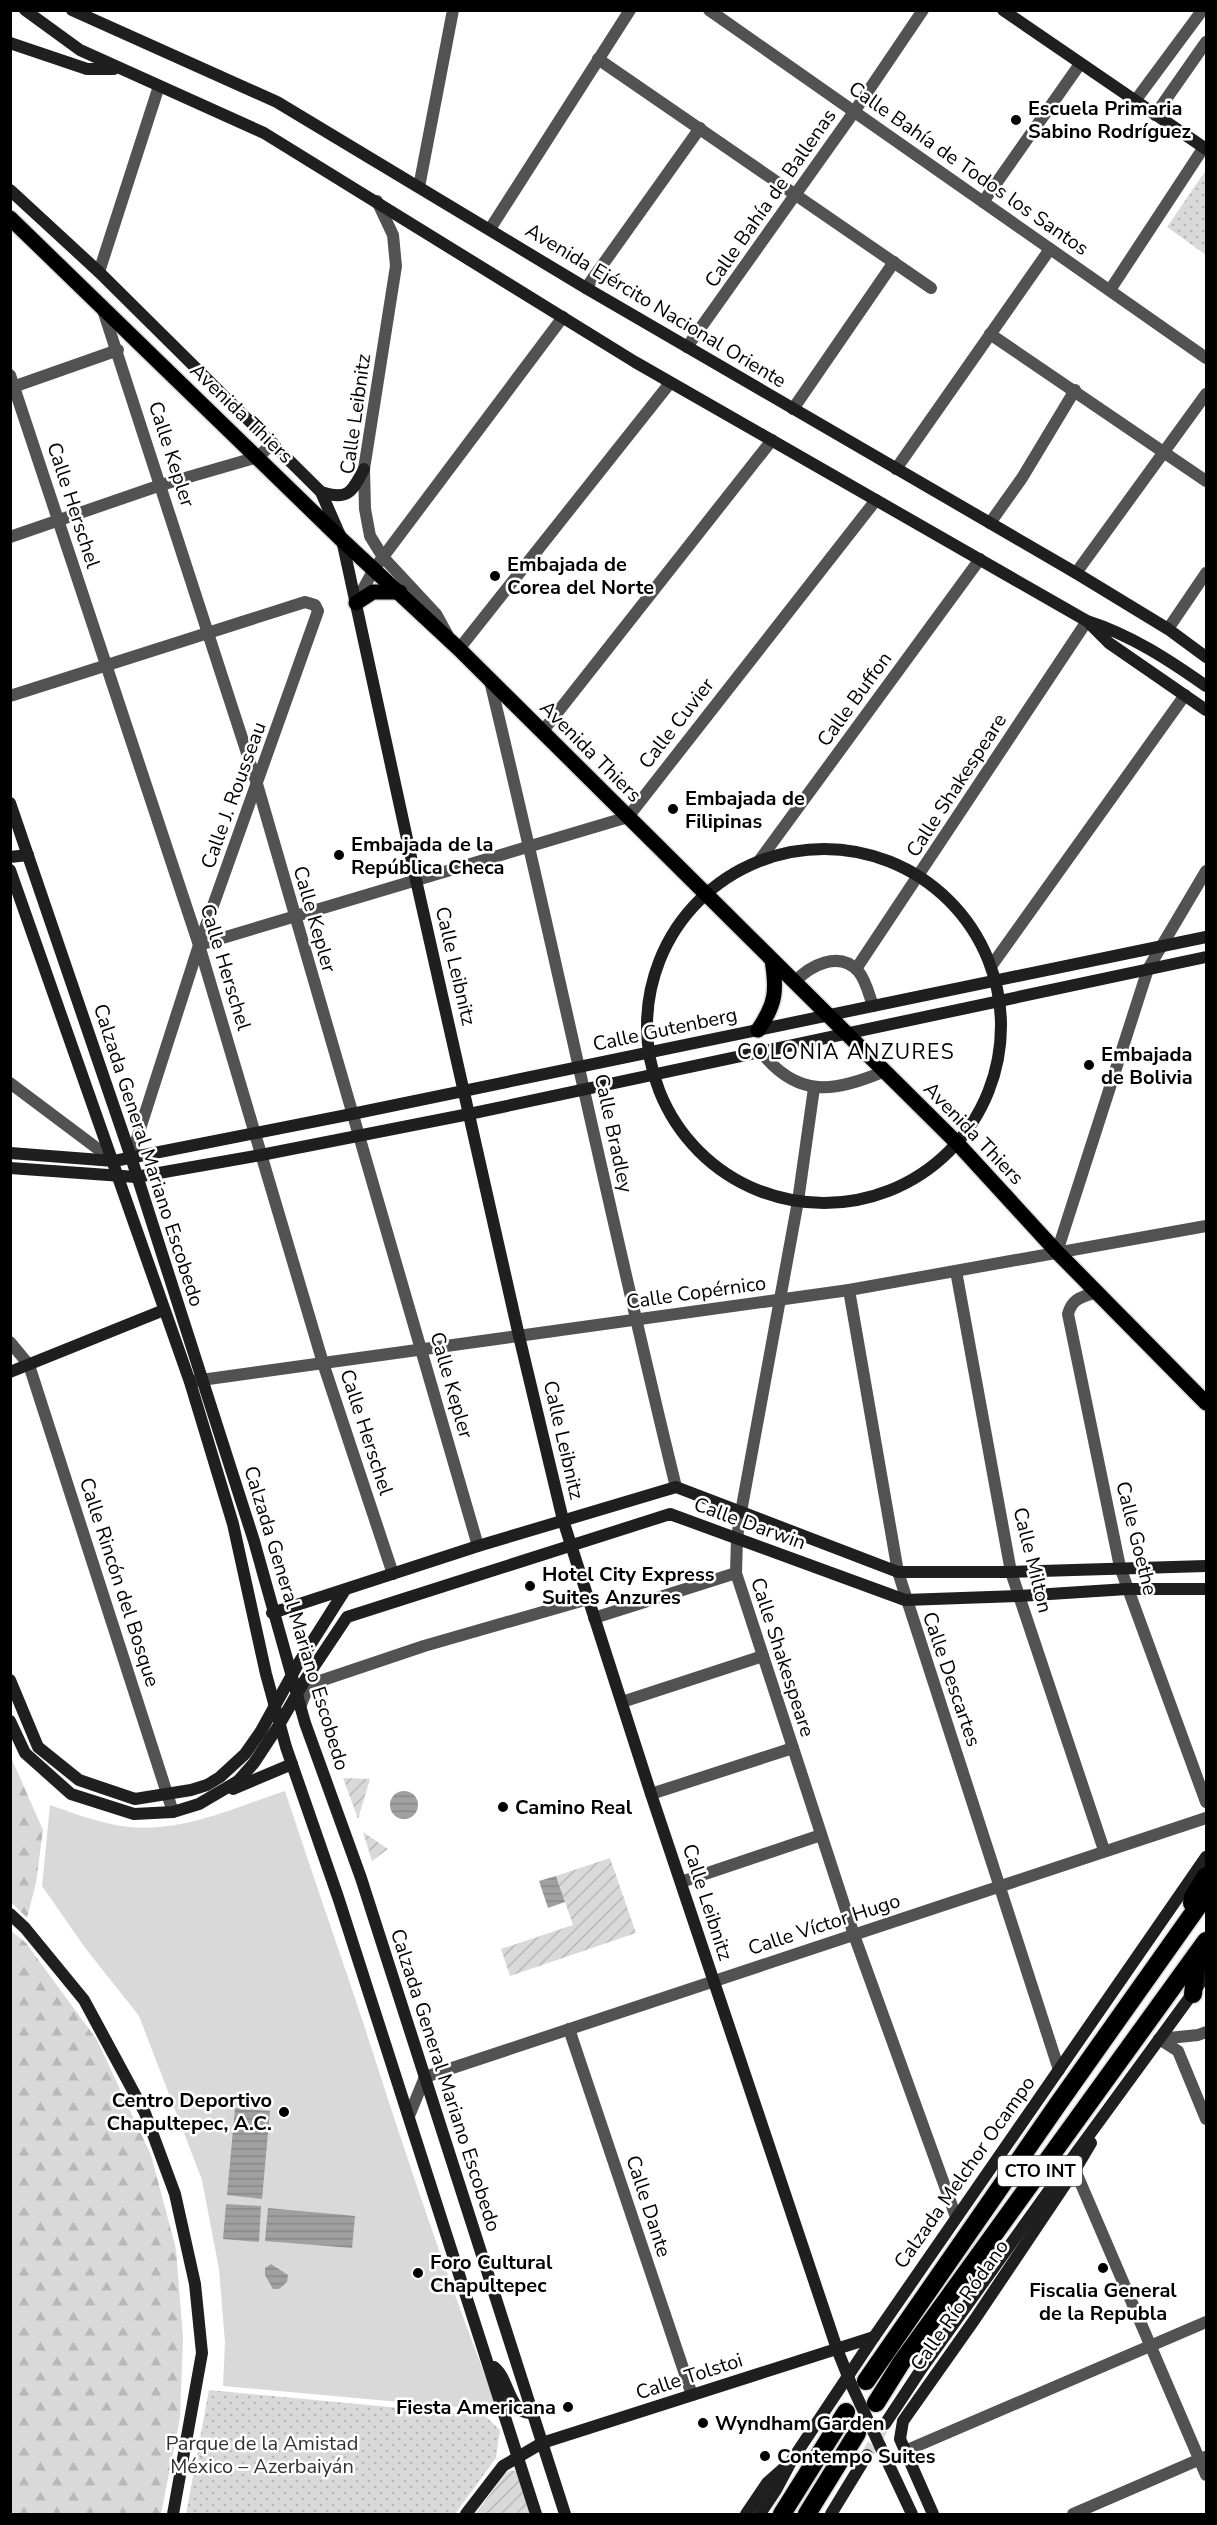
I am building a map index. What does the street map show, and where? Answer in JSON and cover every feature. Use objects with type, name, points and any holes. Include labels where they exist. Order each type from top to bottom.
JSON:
[{"type":"highway","points":[[1188,1921],[1193,1897],[1206,1876]]},
{"type":"highway","name":"CTO INT","points":[[855,2380],[1206,1895]]},
{"type":"highway","name":"CTO INT","points":[[876,2403],[901,2363],[1206,1941]]},
{"type":"highway","points":[[1193,1994],[1196,1968],[1206,1952]]},
{"type":"highway","points":[[782,2514],[846,2412]]},
{"type":"highway","points":[[807,2514],[854,2438],[819,2455]]},
{"type":"main road","name":"Avenida Thiers","points":[[10,218],[342,540],[378,563],[400,592],[958,1144],[1057,1252],[1206,1403]]},
{"type":"main road","points":[[356,603],[373,592],[400,592]]},
{"type":"main road","points":[[758,1030],[774,1002],[776,983],[772,960]]},
{"type":"street","points":[[25,10],[80,50],[264,133],[670,383],[1087,621],[1114,630],[1175,664],[1206,686]]},
{"type":"street","name":"Avenida Ejército Nacional Oriente","points":[[72,10],[278,102],[586,288],[1076,573],[1168,629],[1206,657]]},
{"type":"street","points":[[419,187],[453,10]]},
{"type":"street","points":[[490,230],[630,10]]},
{"type":"street","name":"Calle Bahía de Todos los Santos","points":[[709,10],[1206,358]]},
{"type":"street","name":"Calle Bahía de Ballenas","points":[[687,347],[796,195],[923,10]]},
{"type":"street","points":[[1003,10],[1205,148],[1110,290]]},
{"type":"street","points":[[1135,101],[1202,13]]},
{"type":"street","points":[[1155,115],[1206,42]]},
{"type":"street","points":[[10,44],[87,69],[118,69]]},
{"type":"street","points":[[598,58],[931,288]]},
{"type":"street","points":[[983,202],[1080,64]]},
{"type":"street","points":[[99,272],[159,86]]},
{"type":"street","points":[[586,288],[700,128]]},
{"type":"street","name":"Avenida Thiers","points":[[10,190],[99,272],[321,492]]},
{"type":"street","name":"Calle Leibnitz","points":[[377,201],[393,235],[396,266],[364,469],[365,509],[378,563],[436,614],[455,646]]},
{"type":"street","points":[[896,469],[1050,249]]},
{"type":"street","points":[[793,409],[894,262]]},
{"type":"street","name":"Calle Kepler","points":[[102,306],[257,784],[478,1546]]},
{"type":"street","points":[[356,603],[378,563],[563,317]]},
{"type":"street","points":[[990,334],[1206,481]]},
{"type":"street","points":[[12,383],[118,350]]},
{"type":"street","name":"Calle Herschel","points":[[12,383],[200,945],[323,1363],[393,1574]]},
{"type":"street","points":[[455,646],[670,383]]},
{"type":"street","points":[[990,523],[1022,478],[1075,390]]},
{"type":"street","points":[[1076,573],[1206,394]]},
{"type":"street","points":[[542,732],[772,440]]},
{"type":"street","points":[[10,537],[161,485],[258,457],[273,443]]},
{"type":"street","points":[[321,492],[334,497],[346,495],[355,486],[364,469]]},
{"type":"street","name":"Calle Leibnitz","points":[[321,492],[342,540],[416,880],[563,1520],[651,1794],[837,2349],[855,2380]]},
{"type":"street","name":"Calle Cuvier","points":[[628,817],[876,500]]},
{"type":"street","name":"Calle Buffon","points":[[759,861],[980,559]]},
{"type":"street","points":[[1168,629],[1206,573]]},
{"type":"street","name":"Calle J. Rousseau","points":[[131,1157],[200,945],[318,617],[315,605],[305,602],[209,633]]},
{"type":"street","points":[[1087,621],[1110,643],[1206,710]]},
{"type":"street","name":"Calle Shakespeare","points":[[856,969],[1087,621]]},
{"type":"street","points":[[10,696],[209,633]]},
{"type":"street","name":"Calle Bradley","points":[[490,681],[530,846],[635,1320],[676,1487]]},
{"type":"street","points":[[992,965],[1185,695]]},
{"type":"street","name":"Calzada General Mariano Escobedo","points":[[10,803],[131,1157],[196,1381],[233,1524],[279,1725],[338,1897],[536,2514]]},
{"type":"street","points":[[200,945],[628,817]]},
{"type":"street","points":[[799,850],[841,850],[882,858],[919,876],[950,900],[968,923],[992,965],[997,981],[1001,1000],[1002,1039],[995,1077],[980,1112],[958,1144],[925,1173],[885,1193],[842,1203],[798,1201],[758,1191],[723,1172],[692,1145],[668,1112],[653,1075],[648,1053],[646,1024],[649,994],[656,966],[669,939],[685,915],[705,894],[722,881],[759,861],[799,850]]},
{"type":"street","points":[[10,857],[28,855]]},
{"type":"street","name":"Calzada General Mariano Escobedo","points":[[10,870],[114,1161],[164,1310],[196,1381],[254,1541],[272,1613],[300,1707],[361,1878],[565,2514]]},
{"type":"street","points":[[1057,1252],[1148,969],[1206,871]]},
{"type":"street","name":"Calle Gutenberg","points":[[10,1153],[114,1161],[465,1091],[1206,937]]},
{"type":"street","points":[[10,1168],[136,1177],[261,1155],[470,1114],[1206,957]]},
{"type":"street","points":[[795,982],[814,965],[828,962],[843,963],[856,969],[863,978],[873,1006]]},
{"type":"street","points":[[761,1052],[775,1069],[794,1082],[814,1088],[856,1083],[885,1071]]},
{"type":"street","points":[[10,1083],[114,1161]]},
{"type":"street","name":"Calle Shakespeare","points":[[814,1088],[798,1201],[741,1512],[737,1538],[736,1573],[854,1935],[957,2217]]},
{"type":"street","name":"Calle Copérnico","points":[[196,1381],[849,1290],[1206,1226]]},
{"type":"street","name":"Calle Milton","points":[[956,1272],[1011,1572],[1104,1850]]},
{"type":"street","name":"Calle Descartes","points":[[849,1290],[898,1572],[905,1600],[1001,1885],[1059,2070]]},
{"type":"street","name":"Calle Goethe","points":[[1097,1292],[1076,1299],[1068,1314],[1120,1567],[1206,1802]]},
{"type":"street","points":[[10,1372],[164,1310]]},
{"type":"street","points":[[10,1342],[28,1365]]},
{"type":"street","name":"Calle Rincón del Bosque","points":[[28,1365],[173,1812]]},
{"type":"street","name":"Calle Darwin","points":[[272,1613],[478,1546],[676,1487],[898,1572],[1011,1572],[1206,1566]]},
{"type":"street","name":"Calle Darwin","points":[[199,1804],[238,1781],[254,1763],[347,1617],[670,1514],[905,1600],[1127,1589],[1206,1589]]},
{"type":"street","points":[[594,1618],[736,1573]]},
{"type":"street","points":[[10,1680],[38,1747],[79,1780],[135,1799],[168,1795],[207,1785],[220,1777],[245,1754],[345,1590]]},
{"type":"street","points":[[300,1707],[306,1692],[314,1683],[424,1646],[588,1599]]},
{"type":"street","points":[[622,1702],[763,1656]]},
{"type":"street","points":[[10,1721],[25,1753],[71,1794],[134,1814],[173,1812],[199,1804],[292,1764]]},
{"type":"street","points":[[25,1753],[38,1747]]},
{"type":"street","points":[[651,1794],[793,1748]]},
{"type":"street","name":"Calle Víctor Hugo","points":[[424,2077],[1206,1818]]},
{"type":"street","points":[[681,1882],[821,1835]]},
{"type":"street","name":"Calzada Melchor Ocampo","points":[[760,2514],[792,2460],[855,2380],[874,2337],[1206,1857]]},
{"type":"street","points":[[10,1914],[25,1928],[84,2000],[145,2113],[175,2194],[195,2284],[202,2353],[173,2514]]},
{"type":"street","name":"CTO INT","points":[[885,2424],[929,2359],[1206,1975]]},
{"type":"street","name":"Calle Dante","points":[[569,2029],[692,2396]]},
{"type":"street","points":[[1159,2039],[1198,2036],[1206,2032]]},
{"type":"street","points":[[1159,2039],[1178,2051],[1206,2118]]},
{"type":"street","points":[[409,2116],[424,2077]]},
{"type":"street","name":"Calle Río Ródano","points":[[933,2514],[900,2439],[903,2421],[1075,2170],[1088,2150],[1098,2124]]},
{"type":"street","points":[[1075,2170],[1150,2345],[1203,2458],[1206,2475]]},
{"type":"street","points":[[925,2514],[912,2483],[908,2456],[1150,2345],[1206,2322]]},
{"type":"street","name":"Calle Tolstoi","points":[[466,2514],[503,2466],[518,2455],[542,2443],[874,2337]]},
{"type":"street","points":[[490,2367],[498,2369],[518,2408],[523,2412],[532,2413]]},
{"type":"street","points":[[855,2380],[880,2446],[912,2514]]},
{"type":"street","points":[[831,2514],[867,2455]]},
{"type":"street","points":[[1073,2514],[1203,2458]]},
{"type":"street","points":[[746,2514],[767,2483],[792,2460]]},
{"type":"green space","points":[[1206,170],[1206,255],[1167,227]]},
{"type":"green space","points":[[10,1755],[43,1830],[36,1883],[27,1918],[11,1902]]},
{"type":"green space","points":[[343,1778],[370,1779],[358,1819]]},
{"type":"green space","name":"Centro Deportivo Chapultepec, A.C.","points":[[285,1791],[434,2236],[499,2411],[223,2386],[225,2342],[219,2269],[202,2180],[139,2016],[86,1949],[42,1886],[50,1805],[111,1824],[156,1827],[200,1820]]},
{"type":"green space","points":[[363,1832],[388,1849],[372,1861]]},
{"type":"green space","points":[[610,1858],[636,1933],[510,1976],[501,1949],[573,1925],[556,1876]]},
{"type":"green space","points":[[10,1930],[26,1943],[97,2040],[151,2155],[176,2249],[183,2338],[180,2418],[161,2514],[11,2514]]},
{"type":"green space","name":"Parque de la Amistad México – Azerbaiyán","points":[[209,2390],[485,2416],[500,2430],[496,2458],[455,2514],[186,2514]]},
{"type":"green space","points":[[512,2470],[517,2472],[531,2514],[475,2514],[506,2473]]},
{"type":"shaded area","points":[[404,1791],[414,1795],[418,1805],[414,1815],[404,1819],[394,1815],[390,1805],[394,1795]]},
{"type":"shaded area","points":[[556,1876],[565,1902],[548,1908],[539,1881]]},
{"type":"shaded area","points":[[235,2108],[270,2111],[262,2199],[227,2195]]},
{"type":"shaded area","points":[[226,2204],[261,2206],[259,2242],[223,2239]]},
{"type":"shaded area","points":[[268,2208],[355,2216],[352,2248],[265,2241]]},
{"type":"shaded area","points":[[271,2264],[288,2275],[287,2282],[279,2289],[273,2289],[265,2275],[265,2268]]},
{"type":"tunnel","points":[[867,2455],[885,2424]]},
{"type":"place","name":"Escuela Primaria Sabino Rodríguez","points":[[1016,120]]},
{"type":"place","name":"Embajada de Corea del Norte","points":[[495,576]]},
{"type":"place","name":"Embajada de Filipinas","points":[[673,809]]},
{"type":"place","name":"Embajada de la República Checa","points":[[339,855]]},
{"type":"place","name":"Embajada de Bolivia","points":[[1089,1065]]},
{"type":"place","name":"Hotel City Express Suites Anzures","points":[[530,1586]]},
{"type":"place","name":"Camino Real","points":[[503,1807]]},
{"type":"place","name":"Centro Deportivo Chapultepec, A.C.","points":[[284,2112]]},
{"type":"place","name":"Fiscalia General de la Republa","points":[[1103,2268]]},
{"type":"place","name":"Foro Cultural Chapultepec","points":[[418,2273]]},
{"type":"place","name":"Fiesta Americana","points":[[568,2407]]},
{"type":"place","name":"Wyndham Garden","points":[[703,2423]]},
{"type":"place","name":"Contempo Suites","points":[[765,2456]]},
{"type":"district","name":"COLONIA ANZURES","points":[[846,1052]]}]
